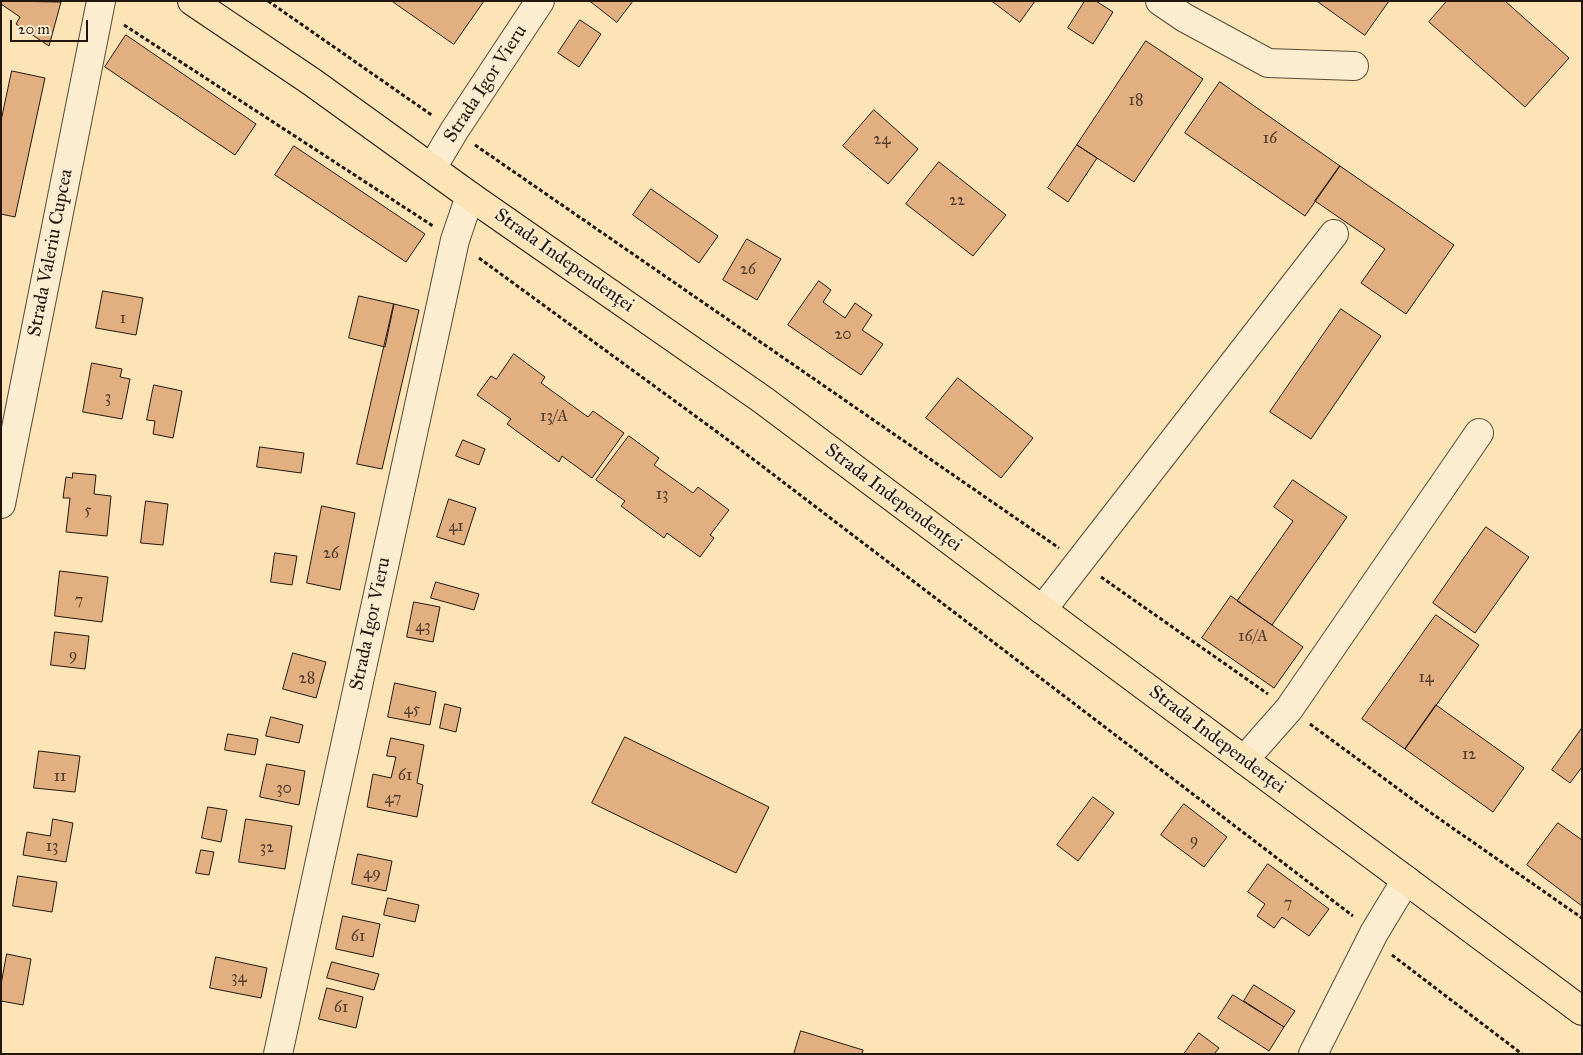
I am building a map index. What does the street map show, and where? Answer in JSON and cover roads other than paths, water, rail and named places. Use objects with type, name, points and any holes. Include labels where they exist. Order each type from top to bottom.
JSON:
[{"type":"main road","name":"Strada Independenței","points":[[192,1],[312,82],[470,196],[763,400],[1582,1011]]},
{"type":"street","name":"Strada Igor Vieru","points":[[432,168],[454,131],[540,1]]},
{"type":"street","points":[[1160,1],[1186,18],[1268,63],[1354,66]]},
{"type":"street","name":"Strada Valeriu Cupcea","points":[[1,504],[100,6]]},
{"type":"street","name":"Strada Igor Vieru","points":[[278,1054],[455,240],[470,196]]},
{"type":"street","points":[[1042,610],[1334,234]]},
{"type":"street","points":[[1244,760],[1289,709],[1479,433]]},
{"type":"street","points":[[1313,1054],[1374,933],[1406,880]]}]
